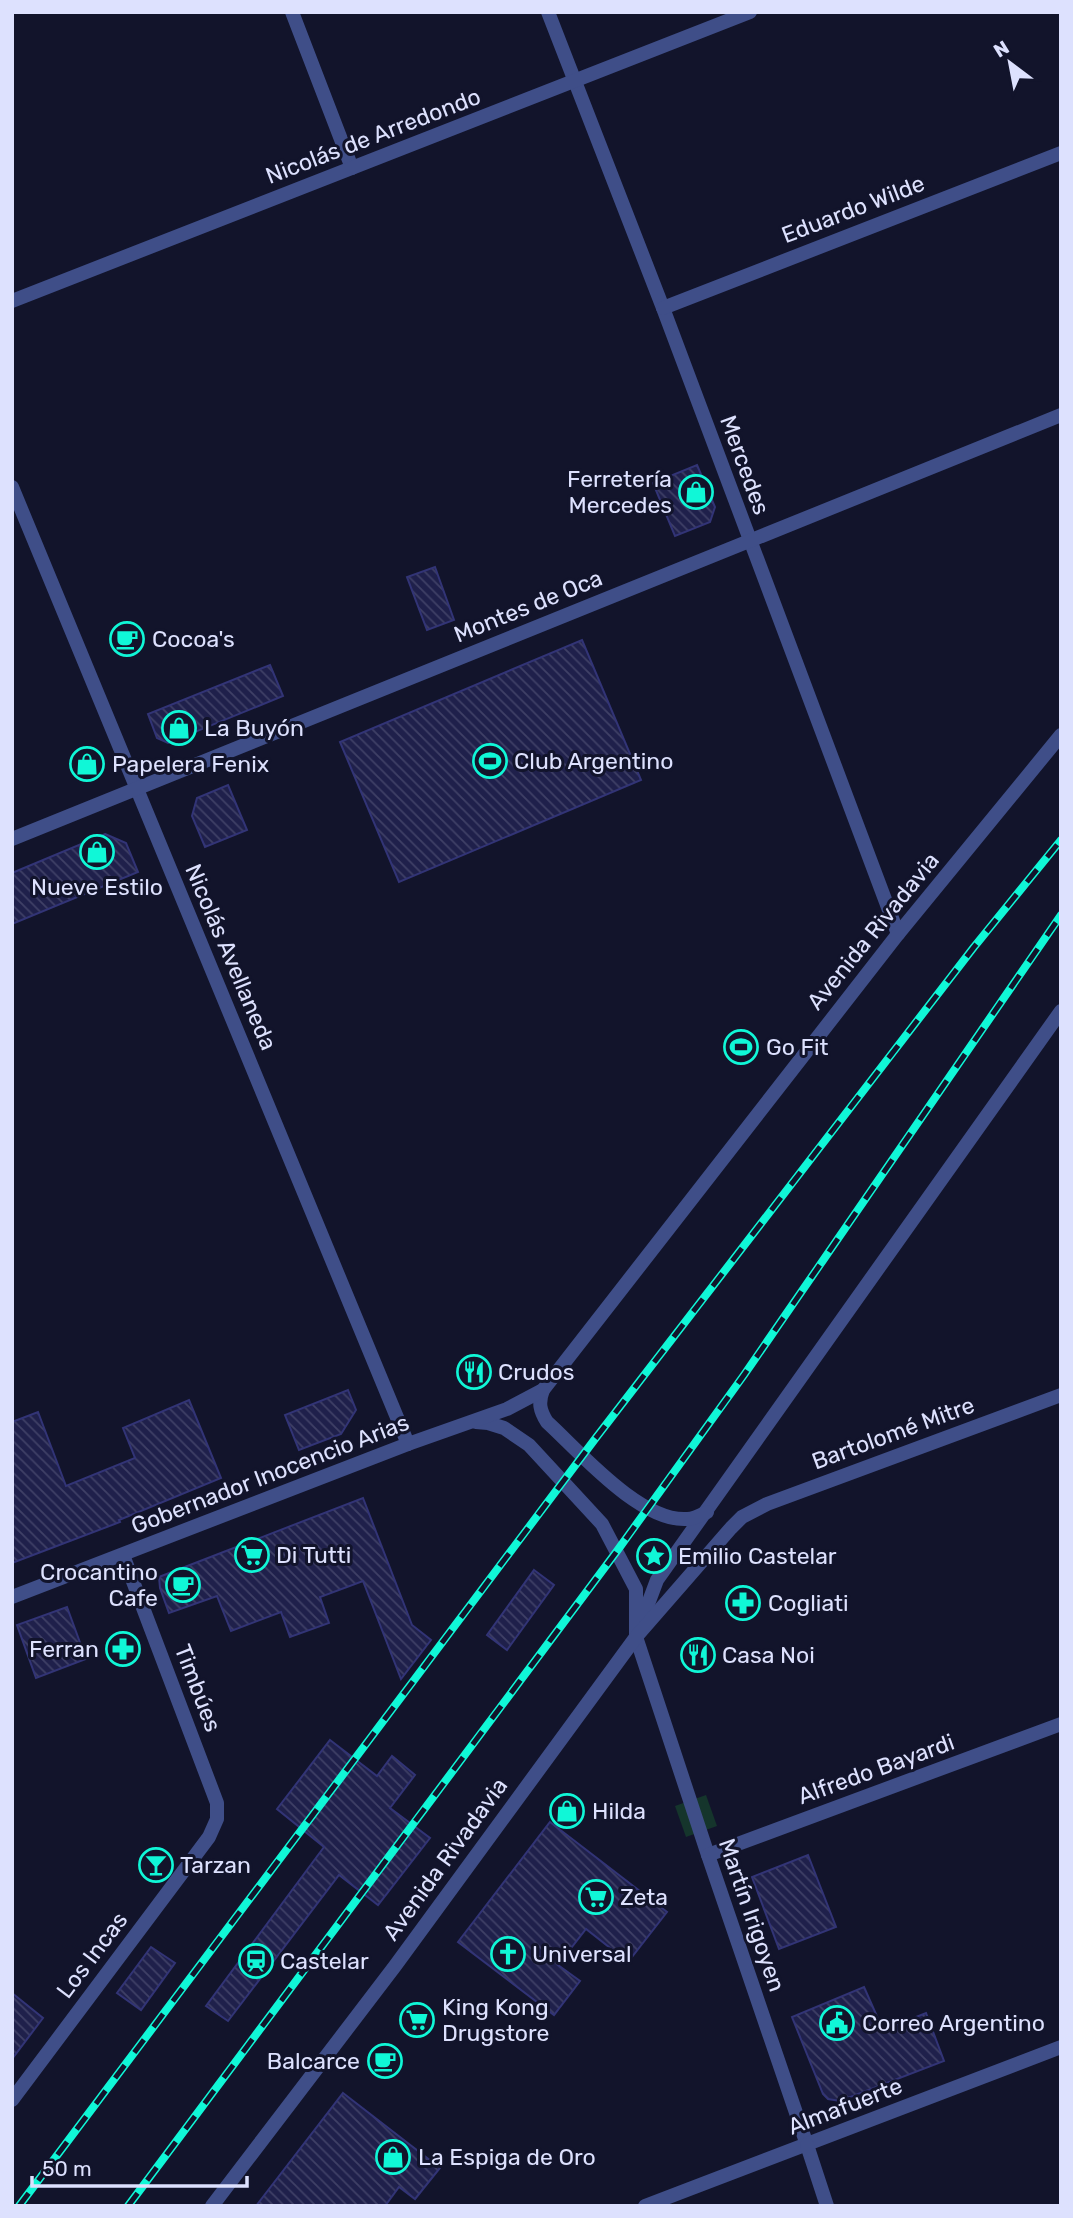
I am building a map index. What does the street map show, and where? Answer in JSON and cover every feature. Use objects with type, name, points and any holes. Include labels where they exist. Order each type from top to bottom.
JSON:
[{"type":"street","points":[[292,12],[352,168]]},
{"type":"street","name":"Mercedes","points":[[548,12],[663,308],[898,934]]},
{"type":"street","name":"Nicolás de Arredondo","points":[[12,301],[750,12]]},
{"type":"street","name":"Eduardo Wilde","points":[[663,308],[1061,153]]},
{"type":"street","name":"Montes de Oca","points":[[12,839],[1061,415]]},
{"type":"street","name":"Nicolás Avellaneda","points":[[12,487],[408,1444]]},
{"type":"street","name":"Avenida Rivadavia","points":[[542,1390],[898,934],[1061,735]]},
{"type":"street","name":"Avenida Rivadavia","points":[[636,1637],[657,1580],[1061,1011]]},
{"type":"street","points":[[542,1390],[540,1412],[547,1422],[622,1492],[660,1514],[676,1519],[690,1520],[707,1512]]},
{"type":"street","name":"Gobernador Inocencio Arias","points":[[12,1597],[408,1444],[507,1409],[542,1390]]},
{"type":"street","name":"Bartolomé Mitre","points":[[742,1517],[767,1504],[1061,1395]]},
{"type":"street","name":"Martín Irigoyen","points":[[471,1422],[504,1428],[528,1444],[602,1524],[636,1589],[636,1637],[827,2206]]},
{"type":"street","name":"Avenida Rivadavia","points":[[212,2206],[395,1966],[636,1637],[742,1517]]},
{"type":"street","name":"Timbúes","points":[[123,1555],[216,1802],[218,1819],[209,1837]]},
{"type":"street","name":"Alfredo Bayardi","points":[[708,1856],[1061,1724]]},
{"type":"street","name":"Los Incas","points":[[12,2100],[209,1837]]},
{"type":"street","name":"Almafuerte","points":[[645,2206],[1061,2047]]},
{"type":"green space","points":[[706,1795],[717,1826],[686,1837],[675,1806]]},
{"type":"building","points":[[697,465],[715,507],[710,522],[675,536],[653,483]]},
{"type":"building","points":[[435,567],[454,620],[427,630],[407,577]]},
{"type":"building","name":"Club Argentino","points":[[582,640],[641,780],[399,882],[340,742]]},
{"type":"building","points":[[270,665],[283,696],[168,743],[157,738],[148,714]]},
{"type":"building","points":[[228,785],[247,830],[205,847],[192,816],[197,798]]},
{"type":"building","points":[[105,834],[126,843],[138,872],[12,924],[12,873]]},
{"type":"building","points":[[348,1390],[356,1410],[341,1434],[299,1450],[285,1415]]},
{"type":"building","points":[[189,1400],[221,1478],[119,1520],[120,1522],[12,1563],[12,1422],[38,1412],[66,1486],[135,1458],[123,1428]]},
{"type":"building","points":[[363,1498],[412,1625],[431,1640],[401,1679],[363,1581],[320,1597],[329,1623],[290,1637],[281,1612],[231,1631],[217,1596],[169,1613],[159,1577]]},
{"type":"building","points":[[534,1570],[554,1585],[507,1650],[487,1635]]},
{"type":"building","points":[[67,1607],[86,1659],[36,1678],[17,1625]]},
{"type":"building","points":[[330,1740],[377,1776],[392,1756],[415,1775],[390,1808],[430,1838],[378,1905],[339,1875],[228,2021],[206,2006],[324,1847],[277,1809]]},
{"type":"building","points":[[550,1822],[667,1912],[628,1962],[586,1929],[558,1965],[580,1981],[554,2015],[458,1942]]},
{"type":"building","points":[[808,1855],[836,1927],[779,1949],[752,1877]]},
{"type":"building","points":[[151,1947],[175,1963],[141,2010],[117,1993]]},
{"type":"building","points":[[864,1987],[883,2030],[926,2013],[944,2061],[840,2101],[828,2099],[823,2094],[792,2017]]},
{"type":"building","points":[[12,1993],[43,2018],[12,2059]]},
{"type":"building","points":[[343,2093],[440,2168],[415,2199],[399,2187],[385,2206],[256,2206]]},
{"type":"railway","points":[[19,2206],[595,1439],[974,947],[1061,840]]},
{"type":"railway","points":[[128,2206],[617,1551],[744,1375],[1061,915]]},
{"type":"place","name":"Ferretería Mercedes","points":[[696,492]]},
{"type":"place","name":"Cocoa's","points":[[127,639]]},
{"type":"place","name":"La Buyón","points":[[179,728]]},
{"type":"place","name":"Club Argentino","points":[[490,761]]},
{"type":"place","name":"Papelera Fenix","points":[[87,764]]},
{"type":"place","name":"Nueve Estilo","points":[[97,852]]},
{"type":"place","name":"Go Fit","points":[[741,1047]]},
{"type":"place","name":"Crudos","points":[[474,1372]]},
{"type":"place","name":"Di Tutti","points":[[252,1555]]},
{"type":"place","name":"Emilio Castelar","points":[[654,1556]]},
{"type":"place","name":"Crocantino Cafe","points":[[183,1585]]},
{"type":"place","name":"Cogliati","points":[[743,1603]]},
{"type":"place","name":"Ferran","points":[[123,1649]]},
{"type":"place","name":"Casa Noi","points":[[698,1655]]},
{"type":"place","name":"Hilda","points":[[567,1811]]},
{"type":"place","name":"Tarzan","points":[[156,1865]]},
{"type":"place","name":"Zeta","points":[[596,1897]]},
{"type":"place","name":"Universal","points":[[508,1954]]},
{"type":"place","name":"Castelar","points":[[256,1961]]},
{"type":"place","name":"King Kong Drugstore","points":[[417,2020]]},
{"type":"place","name":"Correo Argentino","points":[[837,2023]]},
{"type":"place","name":"Balcarce","points":[[385,2061]]},
{"type":"place","name":"La Espiga de Oro","points":[[393,2157]]}]
